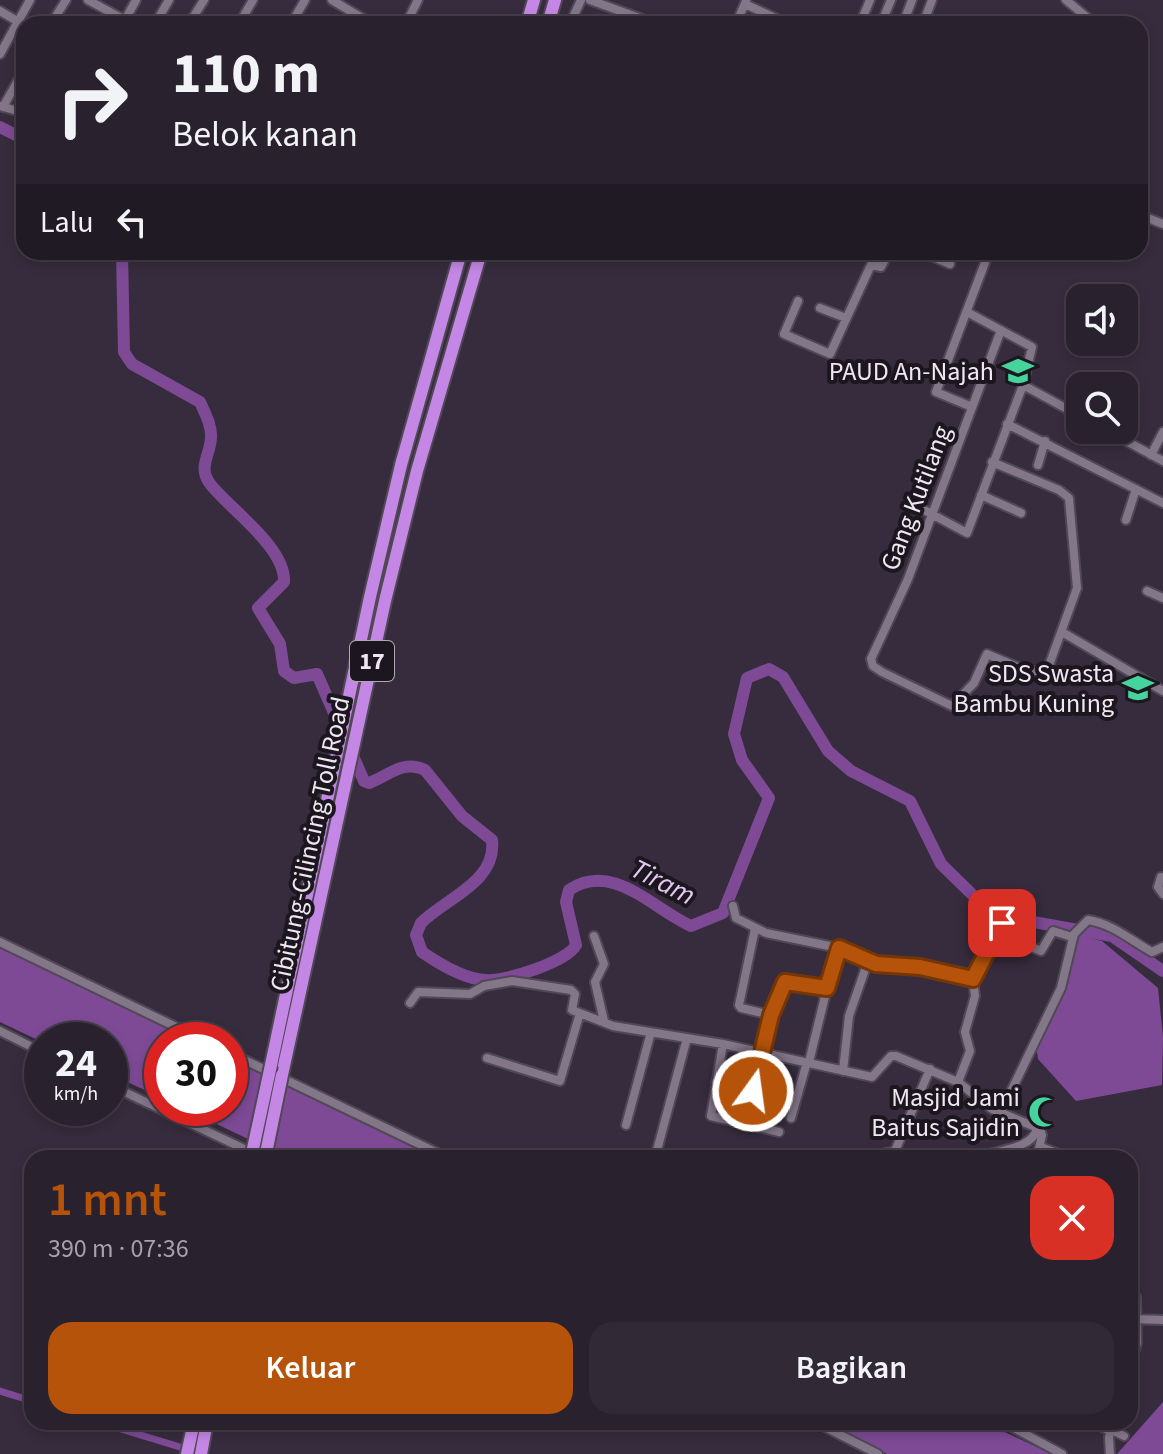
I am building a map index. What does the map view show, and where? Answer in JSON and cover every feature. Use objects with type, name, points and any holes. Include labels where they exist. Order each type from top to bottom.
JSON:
[{"type":"highway","name":"17","points":[[253,1150],[370,597],[401,465],[459,260]]},
{"type":"highway","name":"17","points":[[266,1150],[385,601],[417,471],[479,260]]},
{"type":"highway","points":[[187,1454],[192,1430]]},
{"type":"highway","points":[[201,1454],[206,1430]]},
{"type":"street","points":[[88,0],[101,3],[119,16]]},
{"type":"street","points":[[332,0],[359,16]]},
{"type":"street","points":[[590,0],[634,16]]},
{"type":"street","points":[[1066,0],[1085,16]]},
{"type":"street","points":[[746,2],[773,16]]},
{"type":"street","points":[[0,54],[16,31]]},
{"type":"street","points":[[2,106],[16,83]]},
{"type":"street","points":[[798,301],[784,334],[828,354],[871,265],[881,267],[885,260]]},
{"type":"street","points":[[940,260],[950,264]]},
{"type":"street","points":[[972,407],[936,393],[986,260]]},
{"type":"street","points":[[820,308],[846,318]]},
{"type":"street","points":[[911,503],[966,533],[1023,385],[1032,347],[967,312]]},
{"type":"street","name":"Gang Kutilang","points":[[1001,330],[872,664],[952,706],[974,683],[985,655],[1027,671],[1044,673],[1062,632]]},
{"type":"street","points":[[1023,385],[1066,408]]},
{"type":"street","points":[[1007,424],[1163,503]]},
{"type":"street","points":[[1151,455],[1163,432]]},
{"type":"street","points":[[1038,465],[1045,441]]},
{"type":"street","points":[[1131,444],[1163,461]]},
{"type":"street","points":[[992,462],[1059,490],[1069,498],[1077,588],[1062,632],[1163,691]]},
{"type":"street","points":[[1126,520],[1136,489]]},
{"type":"street","points":[[981,495],[1021,513]]},
{"type":"street","points":[[1147,591],[1163,598]]},
{"type":"street","points":[[1161,877],[1158,887],[1163,894]]},
{"type":"street","points":[[733,906],[736,918],[755,929],[839,948],[868,961],[973,979]]},
{"type":"street","points":[[1001,1112],[1061,988],[1075,933],[1088,920],[1116,929],[1152,952],[1163,947]]},
{"type":"street","points":[[958,1082],[970,1051],[965,1032],[975,996],[973,979],[1002,923]]},
{"type":"street","points":[[755,929],[739,1005],[771,1015]]},
{"type":"street","points":[[997,934],[1041,951],[1053,931],[1075,933]]},
{"type":"street","points":[[594,936],[604,964],[595,982],[604,1021]]},
{"type":"street","points":[[0,942],[166,1022]]},
{"type":"street","points":[[791,1118],[839,948]]},
{"type":"street","points":[[843,1071],[849,1016],[868,961]]},
{"type":"street","points":[[410,1003],[418,992],[470,994],[484,986],[512,981],[571,990],[575,994],[571,1008],[604,1021],[843,1071],[874,1077],[891,1056],[958,1082],[992,1109],[1037,1128],[1042,1133],[1040,1150]]},
{"type":"street","points":[[745,1125],[771,1015],[785,982],[827,988]]},
{"type":"street","points":[[487,1058],[560,1081],[580,1013]]},
{"type":"street","points":[[0,1031],[24,1043]]},
{"type":"street","points":[[626,1125],[651,1032]]},
{"type":"street","points":[[657,1150],[687,1038]]},
{"type":"street","points":[[723,1044],[711,1116],[779,1132]]},
{"type":"street","points":[[248,1062],[431,1150]]},
{"type":"street","points":[[895,1150],[930,1069]]},
{"type":"street","points":[[716,1082],[753,1091]]},
{"type":"street","points":[[128,1094],[247,1150]]},
{"type":"street","points":[[1005,1150],[1027,1143],[1035,1137],[1037,1128]]},
{"type":"street","points":[[1041,1147],[1049,1150]]},
{"type":"street","points":[[1138,1319],[1163,1320]]},
{"type":"street","points":[[831,1430],[878,1454]]},
{"type":"street","points":[[1025,1430],[1062,1454]]},
{"type":"street","points":[[1110,1454],[1111,1430]]},
{"type":"street","points":[[1115,1430],[1124,1436]]},
{"type":"shaded area","points":[[1075,937],[1102,941],[1158,988],[1163,1037],[1162,1085],[1076,1101],[1038,1059],[1036,1046]]},
{"type":"shaded area","points":[[0,947],[157,1022],[144,1022],[144,1090],[128,1082],[128,1022],[24,1022],[24,1033],[0,1022]]},
{"type":"shaded area","points":[[248,1066],[424,1150],[271,1150],[221,1126],[248,1126]]},
{"type":"shaded area","points":[[1163,1402],[1163,1454],[1117,1454]]},
{"type":"shaded area","points":[[839,1430],[1000,1430],[1052,1454],[887,1454]]},
{"type":"waterway","points":[[0,127],[16,135]]},
{"type":"waterway","name":"Tiram","points":[[122,260],[124,352],[132,364],[200,402],[211,433],[205,467],[207,479],[267,543],[282,569],[284,582],[258,608],[280,644],[284,671],[294,678],[317,674],[364,781],[369,783],[403,767],[425,770],[462,816],[492,840],[487,867],[478,878],[421,923],[416,935],[422,952],[460,974],[485,980],[506,978],[548,964],[576,945],[566,902],[569,890],[585,882],[601,881],[632,890],[691,926],[723,913],[769,798],[742,760],[734,734],[747,678],[769,669],[783,677],[828,751],[851,771],[910,801],[941,864],[986,908],[1016,919],[1112,936],[1163,971]]},
{"type":"waterway","points":[[0,1391],[24,1398]]},
{"type":"waterway","points":[[124,1430],[203,1454]]},
{"type":"place","name":"PAUD An-Najah","points":[[1018,371]]},
{"type":"place","name":"SDS Swasta Bambu Kuning","points":[[1138,688]]},
{"type":"place","name":"Masjid Jami Baitus Sajidin","points":[[1044,1112]]},
{"type":"route","points":[[753,1091],[771,1015],[785,982],[827,988],[839,948],[871,963],[899,968],[920,967],[973,979],[1002,923]]}]
